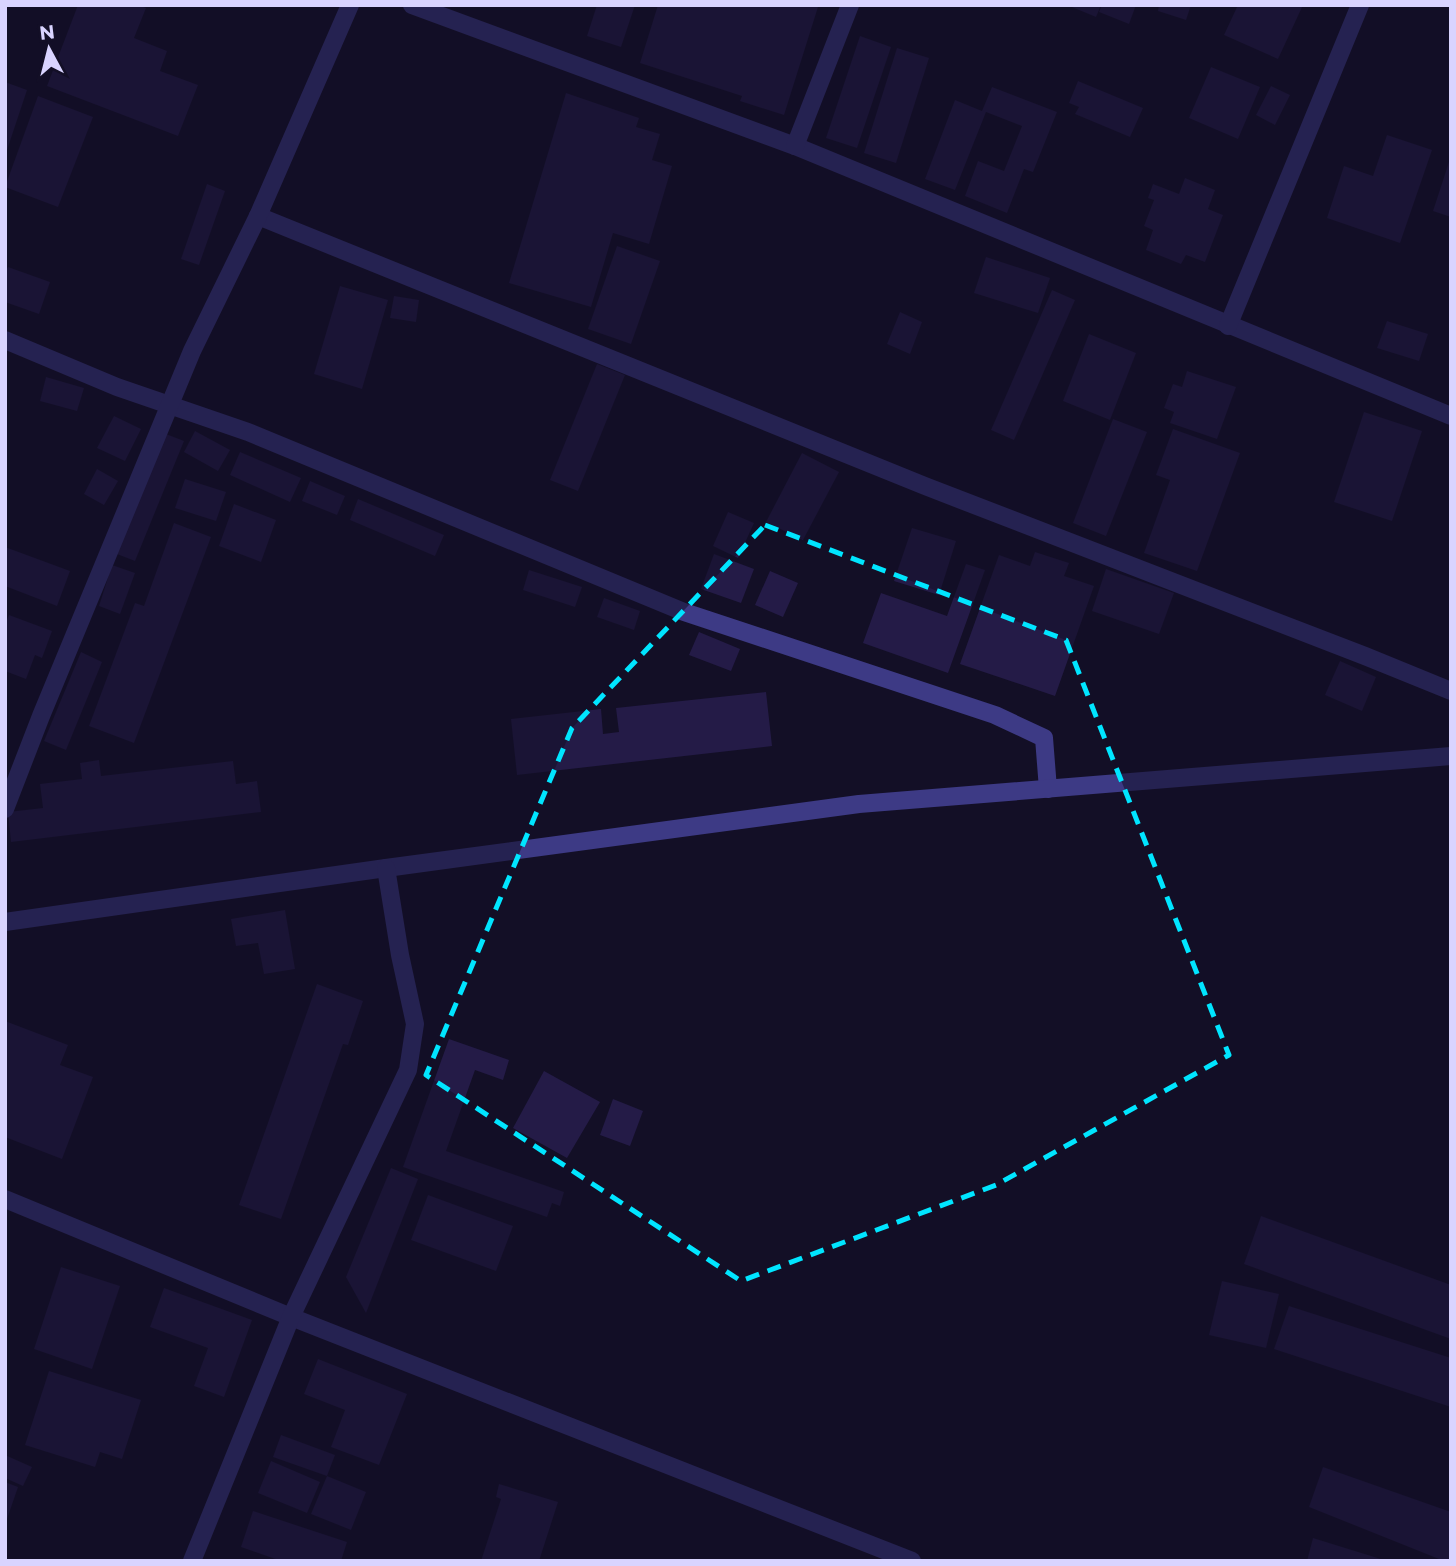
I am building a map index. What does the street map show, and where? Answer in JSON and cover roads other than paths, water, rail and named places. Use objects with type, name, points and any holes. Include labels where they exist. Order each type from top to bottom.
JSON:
[{"type":"street","points":[[5,809],[192,351],[258,216],[350,5]]},
{"type":"street","points":[[412,5],[795,146],[1451,416]]},
{"type":"street","points":[[795,146],[850,5]]},
{"type":"street","points":[[1227,326],[1360,5]]},
{"type":"street","points":[[258,216],[925,486],[1451,691]]},
{"type":"street","points":[[5,340],[117,387],[248,432],[684,612],[995,715],[1044,738],[1048,789]]},
{"type":"street","points":[[5,922],[859,804],[1451,756]]},
{"type":"street","points":[[192,1561],[291,1317],[408,1070],[415,1024],[400,956],[386,868]]},
{"type":"street","points":[[5,1199],[291,1317],[912,1561]]}]
